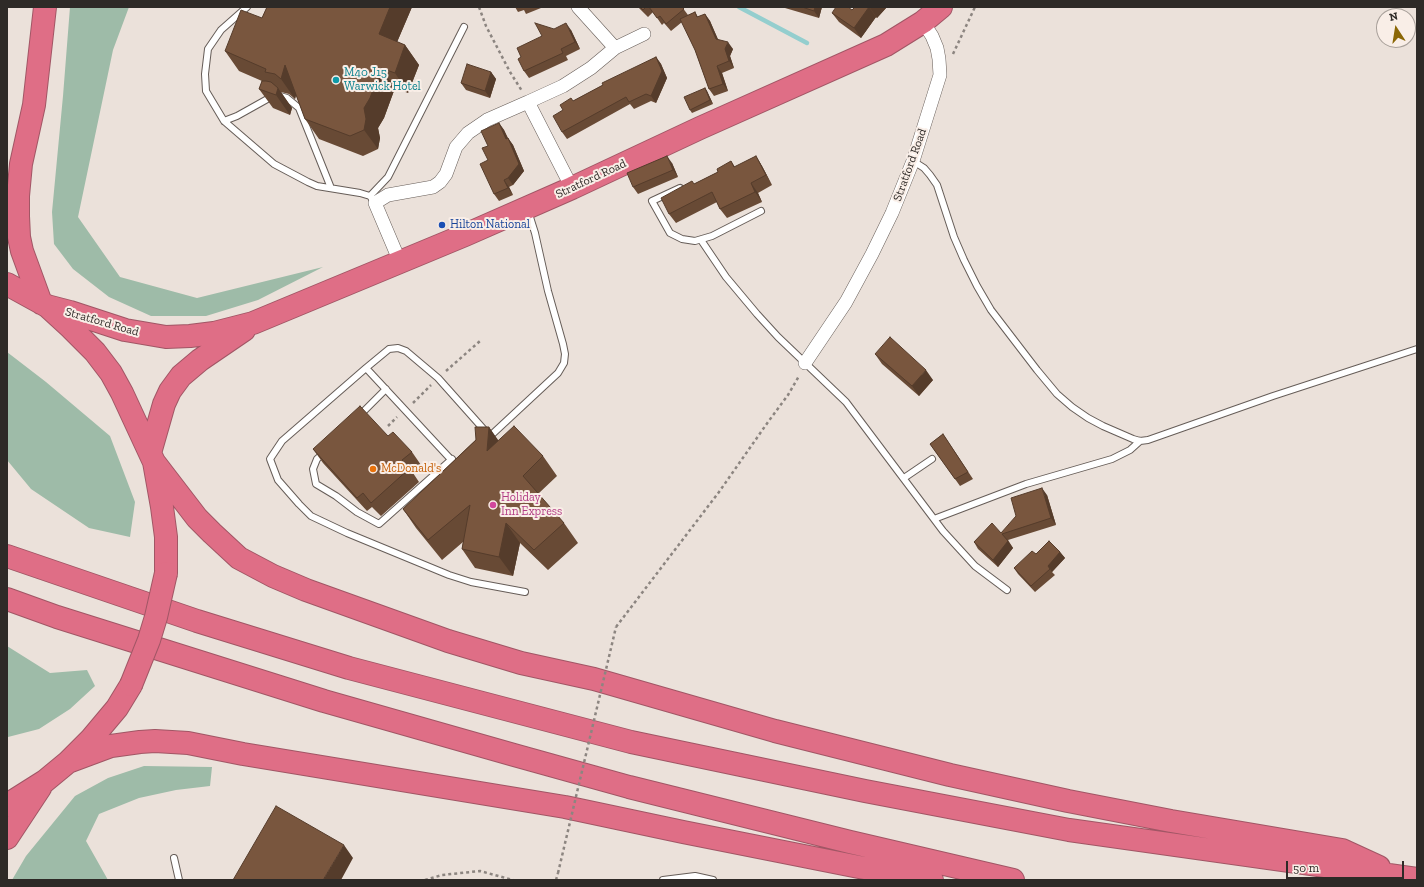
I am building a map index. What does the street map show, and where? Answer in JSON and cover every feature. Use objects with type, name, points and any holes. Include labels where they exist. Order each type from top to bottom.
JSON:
[{"type":"highway","points":[[44,304],[22,251],[19,236],[18,216],[21,164],[34,105],[45,7]]},
{"type":"highway","name":"Stratford Road","points":[[44,304],[125,330],[166,337],[214,333],[253,323],[527,208],[715,121],[886,45],[923,22],[941,7]]},
{"type":"highway","points":[[7,284],[44,304],[95,352],[111,373],[129,405],[152,458],[162,507],[166,537],[166,573],[156,617],[149,640],[130,685],[117,708],[91,739],[68,762],[45,781],[7,805]]},
{"type":"highway","name":"Stratford Road","points":[[152,458],[164,404],[170,391],[181,376],[200,360],[253,323]]},
{"type":"highway","points":[[152,458],[197,518],[212,534],[239,558],[273,576],[313,593],[426,633],[521,663],[594,679],[775,731],[950,775],[1164,820],[1342,850],[1409,878]]},
{"type":"highway","points":[[7,556],[197,621],[349,668],[631,742],[865,791],[1069,830],[1409,878]]},
{"type":"highway","points":[[7,599],[57,617],[317,699],[514,755],[629,787],[827,837],[1013,880]]},
{"type":"highway","points":[[68,762],[111,746],[155,740],[188,743],[243,754],[565,807],[729,841],[932,880]]},
{"type":"highway","points":[[7,838],[45,781]]},
{"type":"street","points":[[578,7],[615,48]]},
{"type":"street","name":"Stratford Road","points":[[805,363],[846,302],[872,254],[892,213],[913,162],[940,75],[937,48],[932,36],[923,22]]},
{"type":"street","points":[[400,262],[372,200],[388,195],[433,187],[440,182],[446,174],[456,147],[468,133],[488,120],[563,86],[591,68],[615,48],[644,34]]},
{"type":"street","points":[[528,102],[572,188]]},
{"type":"lane","points":[[247,7],[221,30],[212,41],[208,49],[205,74],[206,91],[224,121],[274,164],[318,186],[360,193],[372,200],[388,177],[464,27]]},
{"type":"lane","points":[[224,121],[237,116],[272,97],[280,96],[287,98],[299,108],[331,188]]},
{"type":"lane","points":[[913,162],[924,168],[937,185],[954,237],[977,286],[991,310],[1037,370],[1057,394],[1088,418],[1103,426],[1140,441],[1148,440],[1272,396],[1417,349]]},
{"type":"lane","points":[[689,184],[652,201],[670,233],[682,239],[695,241],[701,240],[725,230],[762,211]]},
{"type":"lane","points":[[479,446],[558,373],[564,363],[565,354],[563,344],[548,291],[535,233],[527,208]]},
{"type":"lane","points":[[701,240],[741,296],[778,337],[846,402],[943,531],[975,566],[1007,590]]},
{"type":"lane","points":[[490,436],[438,378],[406,351],[398,348],[388,349],[282,441],[270,459],[278,480],[311,516],[347,533],[448,575],[471,582],[525,592]]},
{"type":"lane","points":[[366,368],[457,466],[463,461]]},
{"type":"lane","points":[[354,421],[386,389]]},
{"type":"lane","points":[[934,519],[1015,488],[1112,459],[1130,450],[1140,441]]},
{"type":"lane","points":[[328,450],[317,459],[313,470],[316,484],[336,496],[357,512],[379,524],[452,460]]},
{"type":"lane","points":[[904,478],[932,459]]},
{"type":"lane","points":[[174,858],[179,880]]},
{"type":"lane","points":[[663,880],[695,876],[713,880]]},
{"type":"path","points":[[479,7],[486,26],[510,72],[528,102]]},
{"type":"path","points":[[940,75],[953,53],[975,7]]},
{"type":"path","points":[[556,880],[616,627],[719,492],[797,382],[805,363]]},
{"type":"path","points":[[425,880],[442,875],[480,871],[513,880]]},
{"type":"green space","points":[[70,7],[129,7],[113,50],[78,217],[120,277],[197,298],[323,267],[258,300],[206,316],[151,316],[109,297],[73,269],[54,244],[52,212]]},
{"type":"green space","points":[[7,352],[46,382],[110,436],[135,502],[130,537],[89,528],[31,489],[7,460]]},
{"type":"green space","points":[[7,646],[50,673],[87,670],[95,686],[70,709],[39,729],[8,737]]},
{"type":"green space","points":[[144,766],[212,767],[210,786],[176,790],[139,798],[99,814],[86,841],[108,880],[12,880],[26,856],[75,796],[108,778]]},
{"type":"building","name":"M40 J15 Warwick Hotel","points":[[267,7],[390,7],[379,34],[405,45],[395,73],[381,68],[370,98],[364,108],[366,119],[364,130],[350,136],[305,119],[285,65],[281,79],[275,74],[265,72],[266,69],[225,51],[241,10],[262,18]]},
{"type":"building","points":[[649,7],[682,7],[684,9],[666,24],[660,16],[657,18]]},
{"type":"building","points":[[802,7],[815,7],[814,11]]},
{"type":"building","points":[[836,7],[848,7],[852,10],[855,7],[869,7],[854,28],[832,13]]},
{"type":"building","points":[[695,12],[697,17],[705,14],[716,39],[728,42],[725,49],[729,61],[717,66],[723,84],[709,89],[695,50],[680,19]]},
{"type":"building","points":[[535,23],[554,29],[566,23],[575,42],[561,49],[563,53],[524,71],[518,59],[521,57],[517,48],[542,36]]},
{"type":"building","points":[[656,57],[662,71],[651,96],[646,94],[629,102],[626,97],[562,132],[553,116],[563,110],[560,105],[571,98],[573,101],[603,85],[602,83]]},
{"type":"building","points":[[467,64],[491,72],[485,91],[461,83]]},
{"type":"building","points":[[262,81],[271,82],[278,88],[276,95],[259,89]]},
{"type":"building","points":[[705,88],[710,100],[690,110],[684,97]]},
{"type":"building","points":[[499,123],[506,139],[508,138],[519,164],[508,178],[504,180],[508,188],[494,194],[480,164],[488,160],[482,148],[488,146],[481,131]]},
{"type":"building","points":[[667,156],[673,170],[633,187],[627,173]]},
{"type":"building","points":[[756,156],[766,175],[751,183],[755,192],[720,209],[712,192],[669,214],[661,198],[692,181],[694,184],[718,172],[717,169],[731,161],[734,167]]},
{"type":"building","points":[[890,337],[926,370],[912,386],[875,354]]},
{"type":"building","name":"McDonald's","points":[[360,406],[388,436],[393,432],[412,452],[402,460],[410,468],[371,503],[363,493],[357,498],[313,449]]},
{"type":"building","name":"Holiday Inn Express","points":[[514,426],[543,456],[523,476],[564,523],[534,550],[506,523],[499,557],[462,549],[470,505],[428,540],[403,509],[476,440],[475,427],[489,427],[487,451]]},
{"type":"building","points":[[943,434],[968,472],[955,479],[930,444]]},
{"type":"building","points":[[1042,488],[1051,518],[1002,534],[1008,541],[993,560],[974,542],[992,523],[1001,533],[1016,516],[1011,498]]},
{"type":"building","points":[[1049,541],[1060,552],[1048,566],[1050,569],[1031,586],[1014,568],[1032,551],[1036,554]]},
{"type":"building","points":[[276,806],[344,845],[323,880],[233,880]]},
{"type":"waterway","points":[[739,7],[807,43]]},
{"type":"place","name":"M40 J15 Warwick Hotel","points":[[336,80]]},
{"type":"place","name":"Hilton National","points":[[442,225]]},
{"type":"place","name":"McDonald's","points":[[373,469]]},
{"type":"place","name":"Holiday Inn Express","points":[[493,505]]}]
